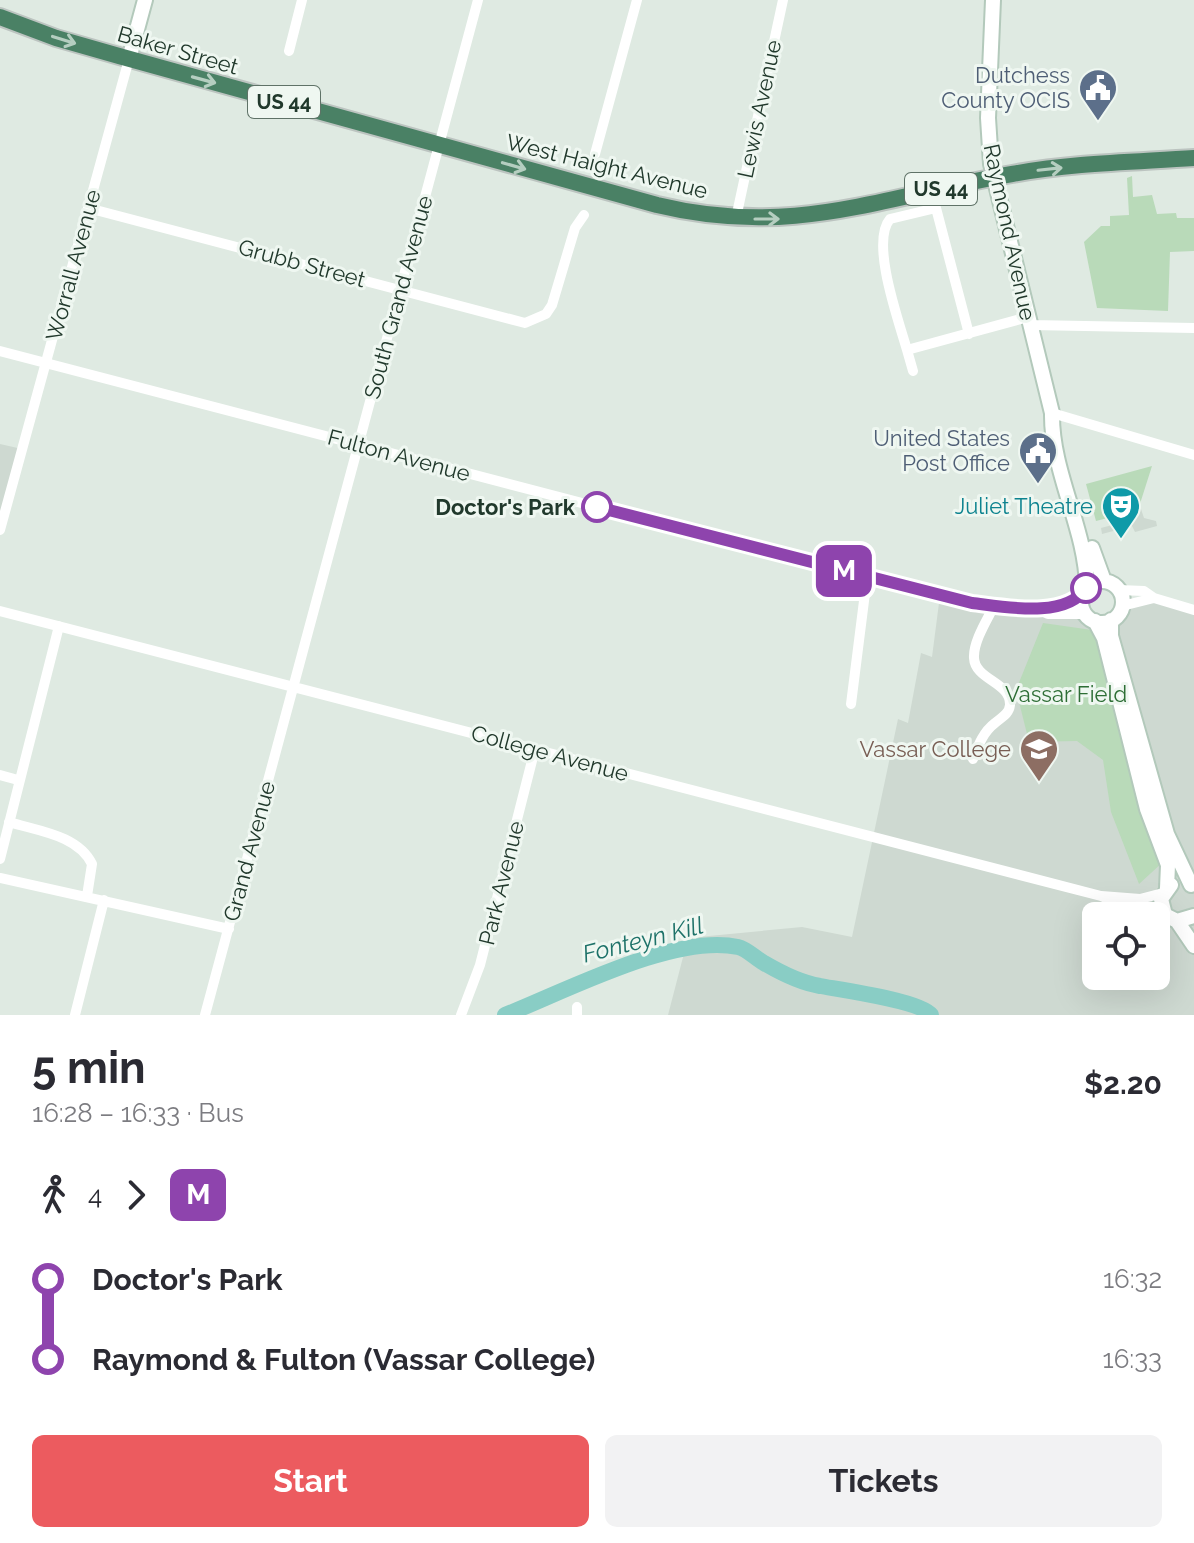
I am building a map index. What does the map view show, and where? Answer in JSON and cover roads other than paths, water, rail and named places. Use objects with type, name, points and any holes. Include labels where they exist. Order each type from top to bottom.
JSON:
[{"type":"highway","name":"Baker Street","points":[[0,17],[56,38],[439,145]]},
{"type":"highway","name":"West Haight Avenue","points":[[439,145],[657,205],[736,218],[785,219],[832,213],[994,177],[1047,169],[1194,158]]},
{"type":"main road","name":"Worrall Avenue","points":[[129,59],[145,0]]},
{"type":"main road","name":"Raymond Avenue","points":[[993,0],[988,118],[994,177],[1086,562],[1084,592]]},
{"type":"main road","name":"Raymond Avenue","points":[[1052,413],[1060,427],[1096,566],[1104,581]]},
{"type":"main road","points":[[1164,902],[1168,865],[1147,809],[1104,638],[1090,618],[1084,592],[1104,581],[1121,598],[1111,620],[1111,636],[1167,834],[1192,887]]},
{"type":"main road","points":[[1090,618],[1111,620]]},
{"type":"main road","points":[[1165,890],[1178,883],[1192,887]]},
{"type":"main road","points":[[1170,916],[1194,946]]},
{"type":"main road","points":[[1177,921],[1194,916]]},
{"type":"street","points":[[289,51],[302,0]]},
{"type":"street","name":"South Grand Avenue","points":[[293,687],[478,0]]},
{"type":"street","points":[[595,154],[637,0]]},
{"type":"street","name":"Lewis Avenue","points":[[736,218],[783,0]]},
{"type":"street","name":"Worrall Avenue","points":[[0,530],[129,59]]},
{"type":"street","name":"Grubb Street","points":[[88,208],[515,322],[535,320],[552,305],[575,228],[584,215]]},
{"type":"street","points":[[913,371],[883,251],[886,223],[890,219],[936,208],[969,334]]},
{"type":"street","points":[[907,350],[1029,321],[1194,328]]},
{"type":"street","name":"Fulton Avenue","points":[[0,351],[953,600],[1033,608],[1067,605],[1084,592]]},
{"type":"street","points":[[1052,413],[1194,455]]},
{"type":"street","points":[[851,704],[867,577]]},
{"type":"street","points":[[1121,598],[1154,598],[1194,610]]},
{"type":"street","points":[[973,759],[983,736],[1007,714],[1010,702],[1006,693],[978,670],[974,661],[976,647],[994,606]]},
{"type":"street","name":"Fulton Avenue","points":[[1033,608],[1048,614],[1090,618]]},
{"type":"street","name":"College Avenue","points":[[0,611],[1115,902]]},
{"type":"street","points":[[0,859],[59,626]]},
{"type":"street","name":"Grand Avenue","points":[[205,1015],[293,687]]},
{"type":"street","name":"Park Avenue","points":[[461,1015],[483,955],[535,749]]},
{"type":"street","points":[[0,775],[18,780]]},
{"type":"street","points":[[9,822],[73,842],[84,851],[92,864],[87,896]]},
{"type":"street","points":[[0,878],[229,929]]},
{"type":"street","name":"College Avenue","points":[[1101,896],[1145,899],[1165,890]]},
{"type":"street","points":[[75,1015],[104,900]]},
{"type":"waterway","name":"Fonteyn Kill","points":[[505,1015],[652,956],[712,945],[741,948],[806,983],[913,1005],[931,1015]]},
{"type":"place","name":"Dutchess County OCIS","points":[[1098,122]]},
{"type":"place","name":"United States Post Office","points":[[1038,485]]},
{"type":"place","name":"Doctor's Park","points":[[597,507]]},
{"type":"place","name":"Juliet Theatre","points":[[1121,540]]},
{"type":"place","name":"Vassar College","points":[[1039,783]]},
{"type":"park label","name":"Vassar Field","points":[[1066,694]]}]
